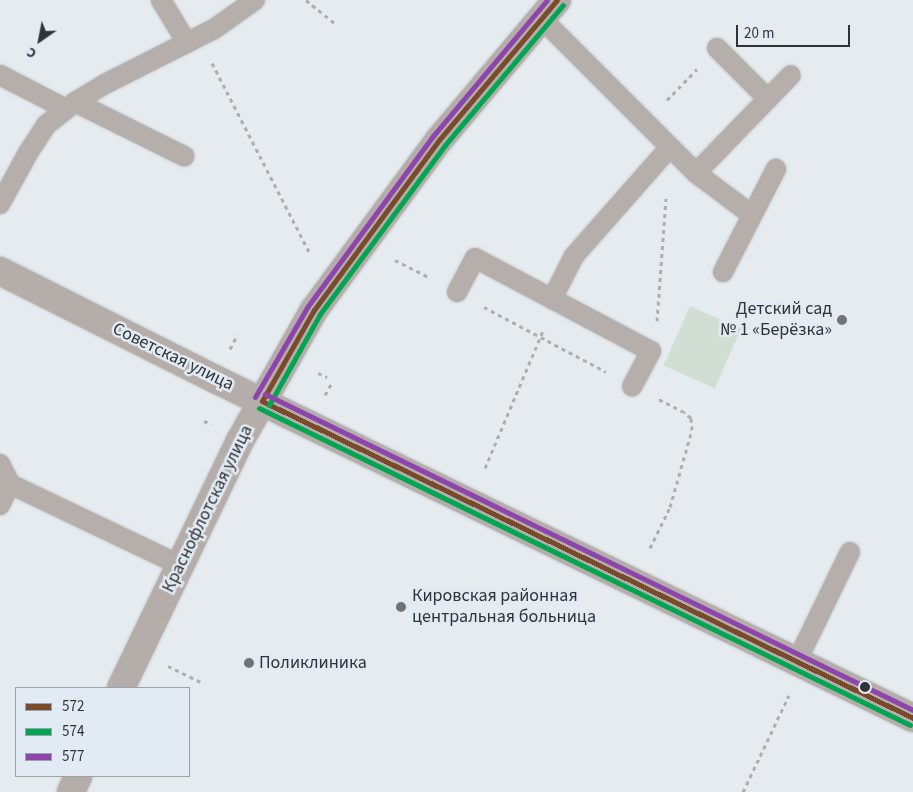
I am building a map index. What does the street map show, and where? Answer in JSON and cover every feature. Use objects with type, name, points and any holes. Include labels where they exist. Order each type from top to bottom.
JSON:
[{"type":"street","name":"Краснофлотская улица","points":[[121,687],[241,439],[314,310],[439,140],[549,9]]},
{"type":"street","name":"Советская улица","points":[[0,271],[262,401],[913,718]]},
{"type":"street","points":[[71,792],[78,777]]},
{"type":"lane","points":[[160,0],[193,40]]},
{"type":"lane","points":[[0,204],[46,125],[71,106],[214,29],[255,0]]},
{"type":"lane","points":[[549,9],[645,122],[696,173],[752,215]]},
{"type":"lane","points":[[717,48],[768,99]]},
{"type":"lane","points":[[0,75],[184,156]]},
{"type":"lane","points":[[696,173],[791,75]]},
{"type":"lane","points":[[552,299],[574,256],[670,147]]},
{"type":"lane","points":[[723,272],[776,169]]},
{"type":"lane","points":[[457,292],[475,258],[651,351],[632,386]]},
{"type":"lane","points":[[0,464],[10,484],[180,565]]},
{"type":"lane","points":[[0,505],[10,484]]},
{"type":"lane","points":[[797,661],[850,552]]},
{"type":"path","points":[[306,0],[334,23]]},
{"type":"path","points":[[193,40],[309,252]]},
{"type":"path","points":[[645,122],[717,48]]},
{"type":"path","points":[[651,351],[656,342],[670,147]]},
{"type":"path","points":[[395,260],[684,412],[691,418],[692,430],[670,507],[650,548]]},
{"type":"path","points":[[485,468],[550,313],[552,299]]},
{"type":"path","points":[[228,354],[237,335]]},
{"type":"path","points":[[313,370],[327,377]]},
{"type":"path","points":[[323,400],[330,384]]},
{"type":"path","points":[[165,665],[203,683]]},
{"type":"path","points":[[743,792],[789,695]]},
{"type":"shaded area","points":[[690,306],[741,329],[715,388],[664,365]]},
{"type":"transit line","name":"577","points":[[255,397],[308,306],[433,136],[547,0]]},
{"type":"transit line","name":"572","points":[[262,401],[314,310],[439,140],[557,0]]},
{"type":"transit line","name":"574","points":[[269,405],[320,314],[445,145],[563,5]]},
{"type":"transit line","name":"577","points":[[265,394],[913,710]]},
{"type":"transit line","name":"572","points":[[262,401],[913,718]]},
{"type":"transit line","name":"574","points":[[259,408],[910,725]]},
{"type":"place","name":"Детский сад № 1 «Берёзка»","points":[[842,320]]},
{"type":"place","name":"Кировская районная центральная больница","points":[[401,607]]},
{"type":"place","name":"Поликлиника","points":[[249,663]]}]
